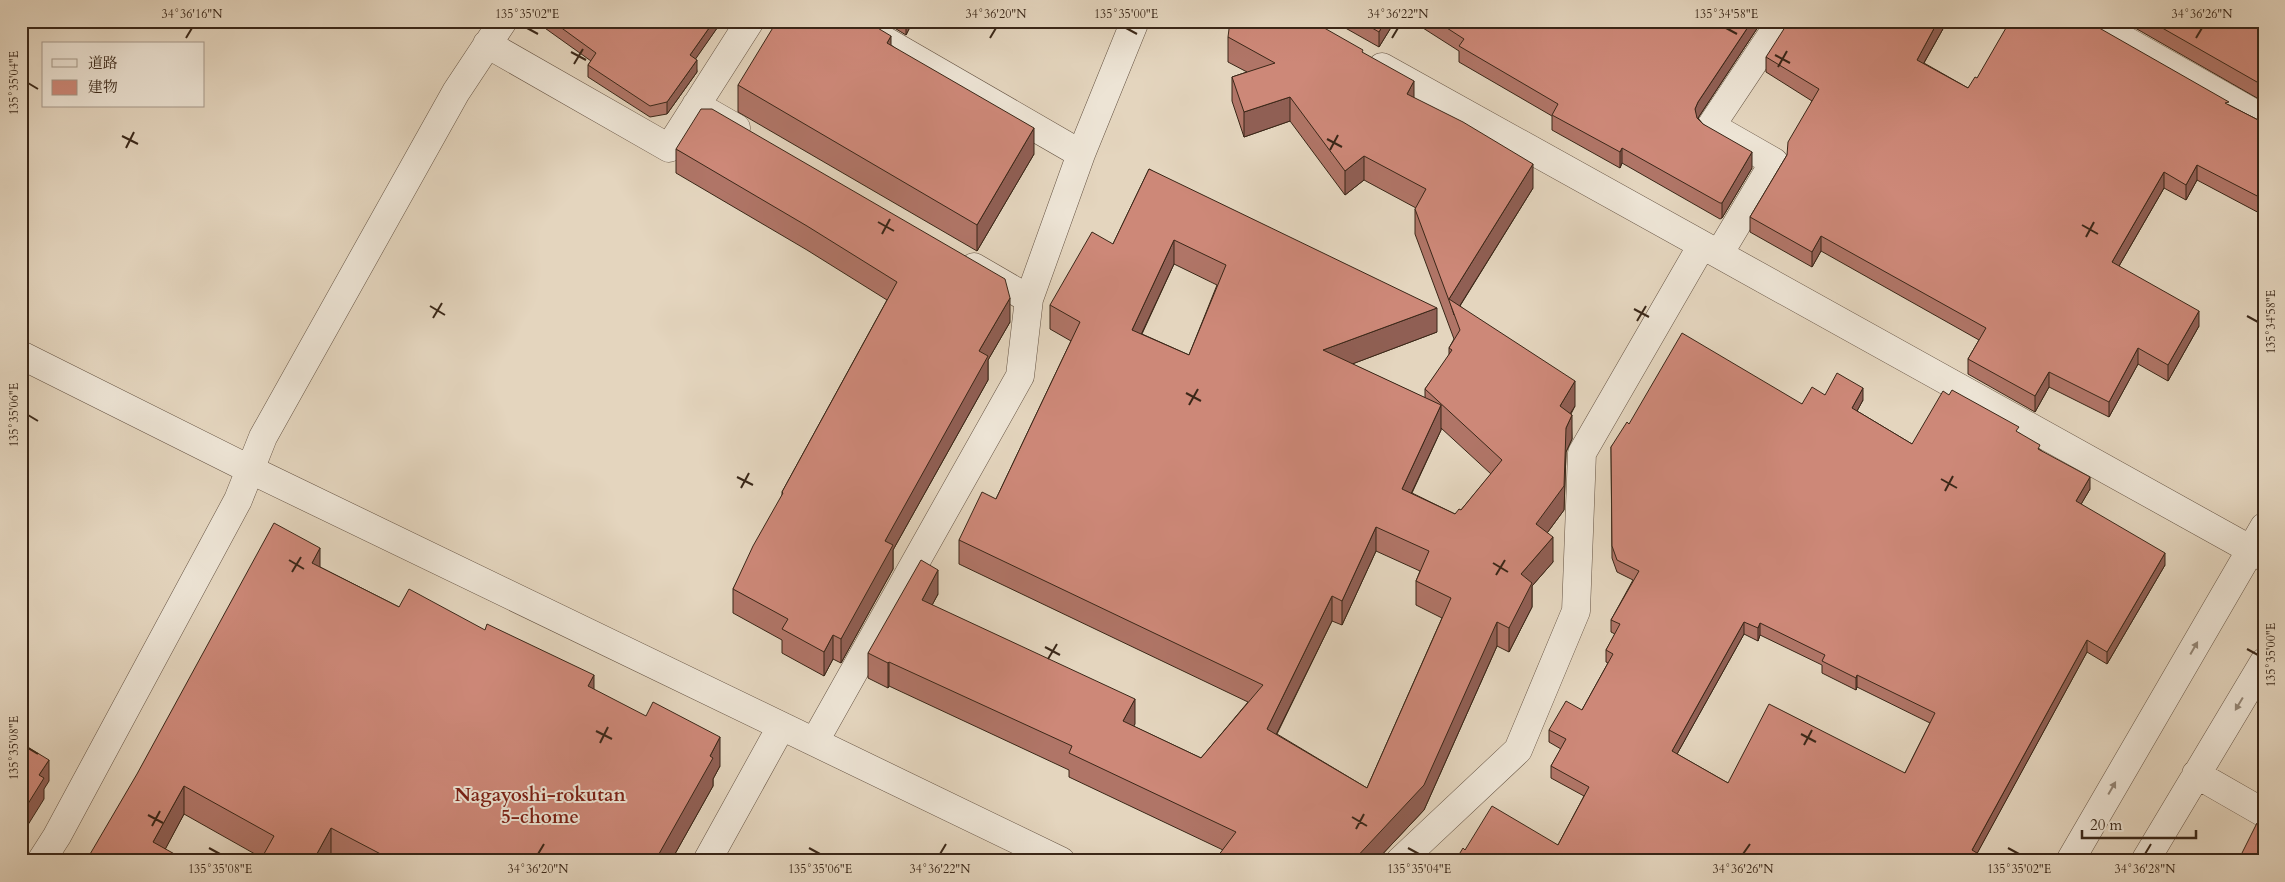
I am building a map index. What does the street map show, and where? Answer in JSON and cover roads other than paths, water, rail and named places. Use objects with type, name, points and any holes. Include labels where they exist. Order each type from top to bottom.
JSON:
[{"type":"street","points":[[41,861],[57,836],[238,500],[263,437],[493,29],[669,148],[750,21]]},
{"type":"street","points":[[851,21],[1081,154]]},
{"type":"street","points":[[815,741],[1020,376],[1029,299],[1081,154],[1134,21]]},
{"type":"street","points":[[1400,861],[1518,750],[1576,611],[1582,453],[1710,250],[1774,162],[1711,126],[1781,21]]},
{"type":"street","points":[[2091,21],[2264,119]]},
{"type":"street","points":[[1362,55],[1710,250],[2260,544],[2070,861]]},
{"type":"street","points":[[696,105],[756,140]]},
{"type":"street","points":[[952,254],[1029,299]]},
{"type":"street","points":[[21,355],[251,470],[1061,861]]},
{"type":"street","points":[[2145,861],[2264,662]]},
{"type":"street","points":[[707,861],[781,727]]},
{"type":"street","points":[[2196,774],[2264,813]]},
{"type":"district","name":"Nagayoshi-rokutan 5-chome","points":[[540,805]]}]
